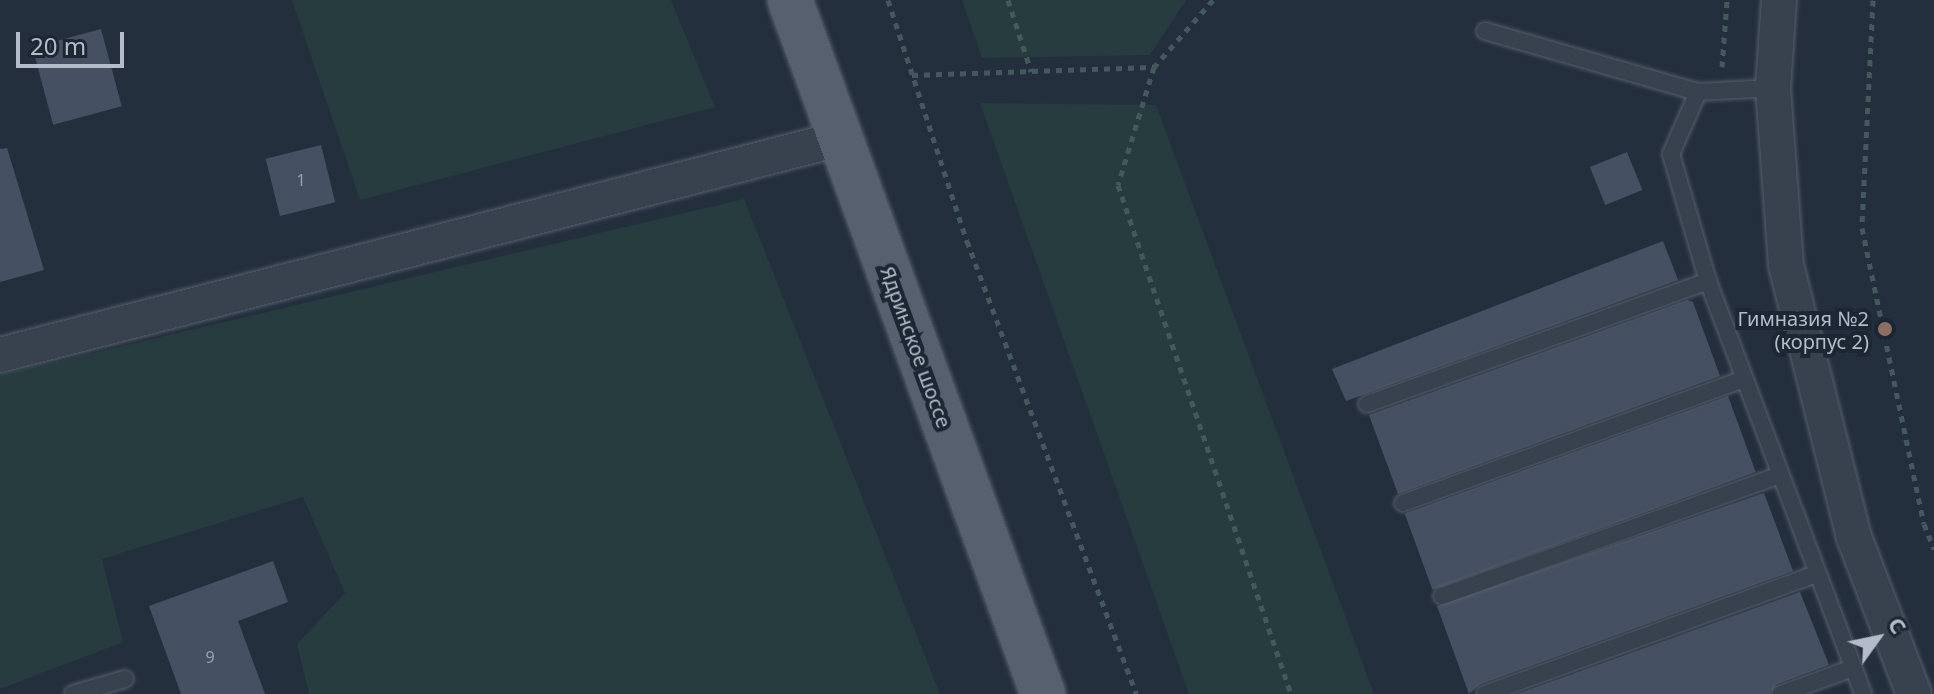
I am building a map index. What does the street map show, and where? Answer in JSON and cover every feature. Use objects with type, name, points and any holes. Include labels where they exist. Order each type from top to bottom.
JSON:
[{"type":"main road","name":"Ядринское шоссе","points":[[790,0],[1043,694]]},
{"type":"street","points":[[1779,0],[1773,88],[1786,265],[1854,537],[1914,694]]},
{"type":"street","points":[[0,355],[839,139]]},
{"type":"lane","points":[[1485,31],[1698,92],[1721,88],[1773,88]]},
{"type":"lane","points":[[1698,92],[1671,154],[1708,281],[1863,694]]},
{"type":"lane","points":[[1367,404],[1708,281]]},
{"type":"lane","points":[[1403,503],[1743,379]]},
{"type":"lane","points":[[1442,596],[1780,475]]},
{"type":"lane","points":[[1485,694],[1817,574]]},
{"type":"lane","points":[[1781,694],[1853,668]]},
{"type":"lane","points":[[73,694],[125,679]]},
{"type":"path","points":[[888,0],[967,241],[1136,694]]},
{"type":"path","points":[[1008,0],[1031,71]]},
{"type":"path","points":[[1213,0],[1154,67],[1118,185],[1291,694]]},
{"type":"path","points":[[1721,88],[1727,0]]},
{"type":"path","points":[[1873,0],[1862,228],[1924,524],[1934,549]]},
{"type":"path","points":[[912,75],[1154,67]]},
{"type":"green space","points":[[292,0],[671,0],[715,107],[360,200]]},
{"type":"green space","points":[[962,0],[1186,0],[1150,55],[982,58]]},
{"type":"green space","points":[[980,103],[1156,105],[1374,694],[1189,694]]},
{"type":"green space","points":[[744,199],[940,694],[309,694],[297,644],[345,593],[303,497],[102,559],[123,642],[0,689],[0,375]]},
{"type":"building","points":[[101,29],[122,106],[53,125],[32,47]]},
{"type":"building","points":[[321,145],[335,202],[280,216],[266,159]]},
{"type":"building","points":[[7,148],[44,270],[0,282],[0,149]]},
{"type":"building","points":[[1627,152],[1642,190],[1605,205],[1590,167]]},
{"type":"building","points":[[1663,241],[1678,280],[1346,401],[1332,369]]},
{"type":"building","points":[[1687,300],[1693,302],[1720,376],[1398,494],[1369,415]]},
{"type":"building","points":[[1728,396],[1756,472],[1432,590],[1405,514]]},
{"type":"building","points":[[1764,493],[1793,571],[1481,684],[1469,694],[1437,606]]},
{"type":"building","points":[[273,561],[288,602],[238,621],[265,694],[181,694],[149,606]]},
{"type":"building","points":[[1800,592],[1829,665],[1777,684],[1770,694],[1517,694]]},
{"type":"place","name":"Гимназия №2 (корпус 2)","points":[[1885,329]]}]
